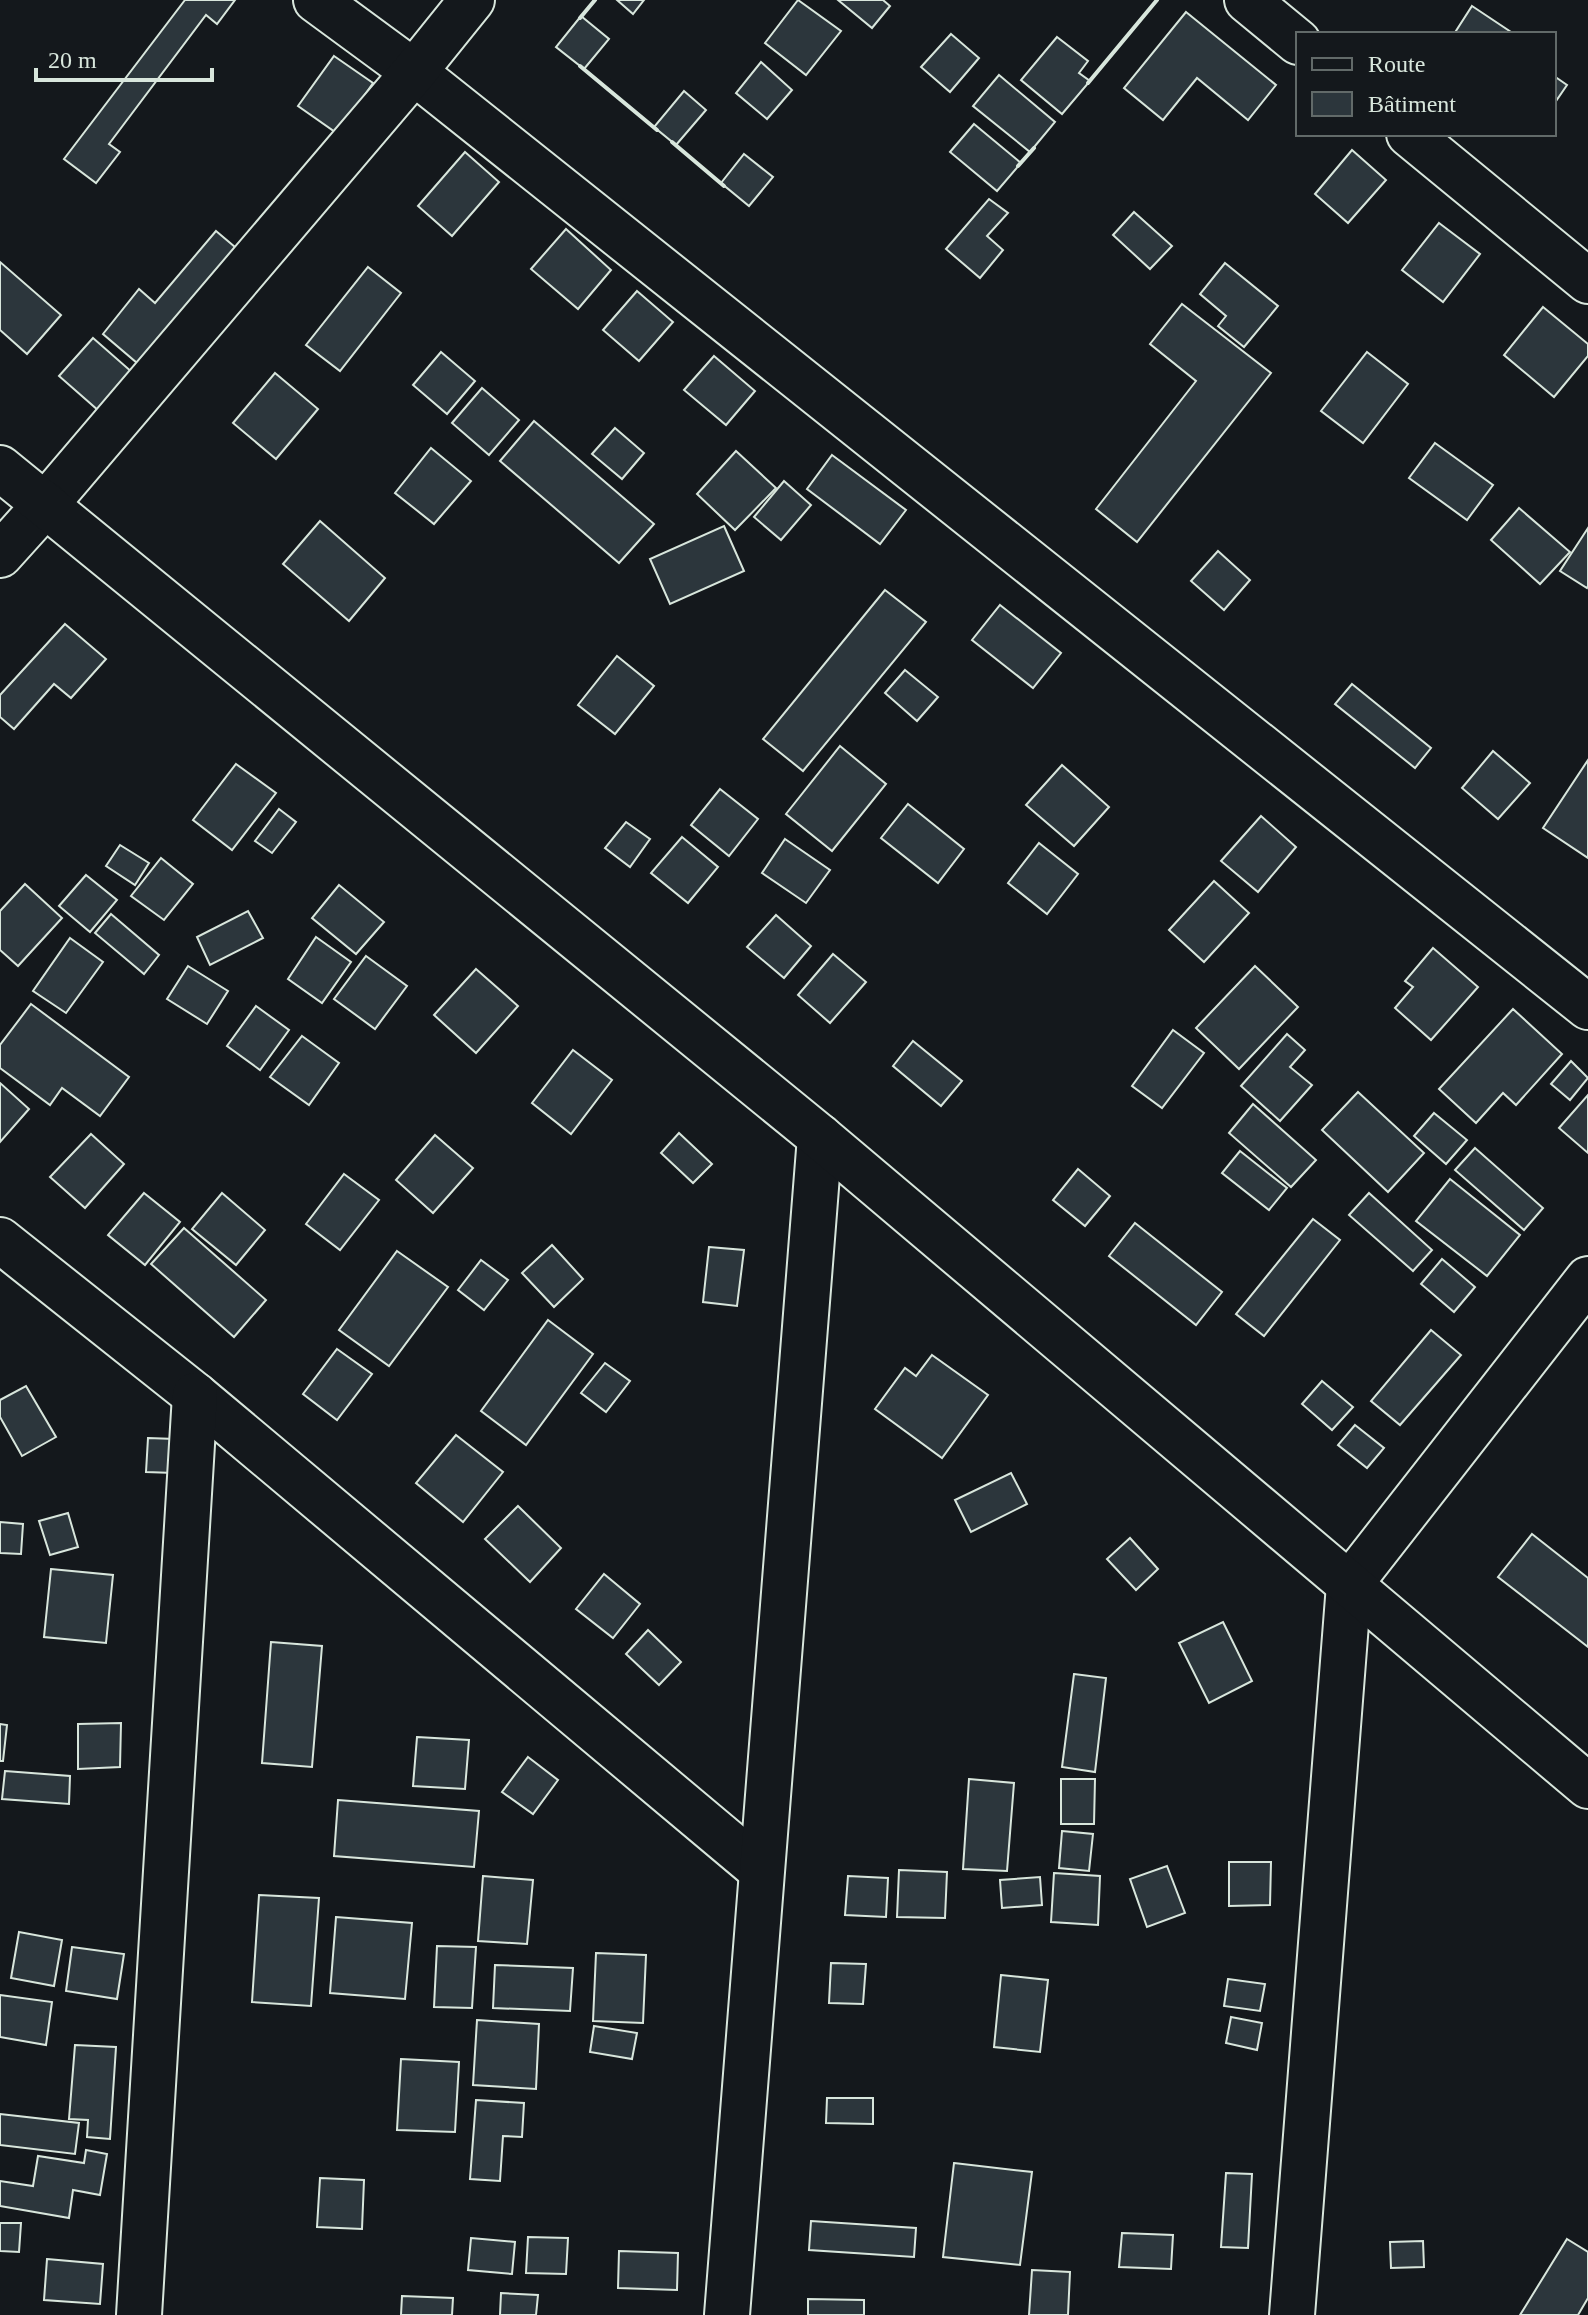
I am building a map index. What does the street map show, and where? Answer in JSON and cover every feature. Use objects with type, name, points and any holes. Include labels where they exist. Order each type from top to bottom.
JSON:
[{"type":"street","points":[[316,0],[414,72],[1588,1007]]},
{"type":"street","points":[[0,555],[414,72],[472,0]]},
{"type":"street","points":[[1247,0],[1296,40]]},
{"type":"street","points":[[1411,136],[1588,281]]},
{"type":"street","points":[[0,468],[820,1137],[1588,1786]]},
{"type":"street","points":[[727,2315],[820,1137]]},
{"type":"street","points":[[0,1240],[195,1395],[761,1870]]},
{"type":"street","points":[[1292,2315],[1349,1585],[1588,1279]]},
{"type":"street","points":[[139,2315],[195,1395]]},
{"type":"building","points":[[185,0],[235,0],[217,24],[206,15],[109,144],[120,152],[96,183],[64,159]]},
{"type":"building","points":[[617,0],[644,0],[633,14]]},
{"type":"building","points":[[798,0],[841,31],[806,75],[765,43]]},
{"type":"building","points":[[838,0],[883,0],[890,6],[872,28]]},
{"type":"building","points":[[1472,6],[1511,32],[1455,32]]},
{"type":"building","points":[[1186,12],[1276,85],[1248,120],[1197,78],[1163,120],[1124,88]]},
{"type":"building","points":[[581,16],[609,39],[584,69],[556,47]]},
{"type":"building","points":[[951,34],[979,58],[950,92],[921,67]]},
{"type":"building","points":[[1057,37],[1088,61],[1079,73],[1090,81],[1062,114],[1021,80]]},
{"type":"building","points":[[334,56],[373,83],[338,134],[298,106]]},
{"type":"building","points":[[761,62],[792,90],[767,119],[736,93]]},
{"type":"building","points":[[999,75],[1055,122],[1030,152],[973,106]]},
{"type":"building","points":[[1556,77],[1567,85],[1556,101]]},
{"type":"building","points":[[684,91],[706,110],[676,145],[654,127]]},
{"type":"building","points":[[974,124],[1021,163],[997,191],[950,152]]},
{"type":"building","points":[[1352,150],[1386,180],[1348,223],[1315,194]]},
{"type":"building","points":[[465,152],[499,182],[452,236],[418,206]]},
{"type":"building","points":[[744,154],[773,177],[749,206],[721,183]]},
{"type":"building","points":[[989,199],[1008,213],[987,236],[1003,250],[980,278],[946,249]]},
{"type":"building","points":[[1134,212],[1172,246],[1150,269],[1113,235]]},
{"type":"building","points":[[1439,223],[1480,254],[1443,302],[1402,270]]},
{"type":"building","points":[[566,229],[611,270],[578,309],[531,269]]},
{"type":"building","points":[[216,231],[248,258],[150,374],[103,334],[139,289],[155,303]]},
{"type":"building","points":[[0,262],[61,315],[27,354],[0,330]]},
{"type":"building","points":[[1225,263],[1278,306],[1244,347],[1218,326],[1226,316],[1200,294]]},
{"type":"building","points":[[368,267],[401,293],[340,371],[306,345]]},
{"type":"building","points":[[637,291],[673,322],[639,361],[603,330]]},
{"type":"building","points":[[1182,304],[1271,373],[1137,542],[1096,509],[1196,381],[1150,344]]},
{"type":"building","points":[[1543,307],[1588,344],[1588,356],[1554,397],[1504,355]]},
{"type":"building","points":[[93,338],[133,373],[99,411],[59,376]]},
{"type":"building","points":[[441,352],[475,381],[447,414],[413,385]]},
{"type":"building","points":[[1367,352],[1408,384],[1363,443],[1321,411]]},
{"type":"building","points":[[714,356],[755,391],[726,425],[684,390]]},
{"type":"building","points":[[275,373],[318,409],[276,459],[233,423]]},
{"type":"building","points":[[482,388],[519,420],[489,455],[452,423]]},
{"type":"building","points":[[534,421],[654,524],[619,563],[500,461]]},
{"type":"building","points":[[615,428],[644,453],[622,479],[592,454]]},
{"type":"building","points":[[1435,443],[1493,485],[1467,520],[1409,478]]},
{"type":"building","points":[[431,448],[471,481],[434,524],[395,493]]},
{"type":"building","points":[[736,451],[776,488],[735,530],[697,494]]},
{"type":"building","points":[[832,455],[906,510],[880,544],[807,489]]},
{"type":"building","points":[[784,481],[811,505],[781,540],[754,517]]},
{"type":"building","points":[[1519,508],[1570,552],[1540,584],[1491,540]]},
{"type":"building","points":[[320,521],[385,578],[349,621],[283,564]]},
{"type":"building","points":[[724,526],[744,571],[670,604],[650,559]]},
{"type":"building","points":[[1588,528],[1588,586],[1587,588],[1560,571]]},
{"type":"building","points":[[1218,551],[1250,580],[1224,610],[1191,581]]},
{"type":"building","points":[[885,590],[926,622],[803,771],[763,739]]},
{"type":"building","points":[[1000,605],[1061,653],[1033,688],[972,640]]},
{"type":"building","points":[[65,624],[106,659],[71,698],[54,684],[14,729],[0,717],[0,695]]},
{"type":"building","points":[[617,656],[654,686],[615,734],[578,705]]},
{"type":"building","points":[[905,670],[938,697],[917,721],[885,693]]},
{"type":"building","points":[[1352,684],[1431,748],[1415,768],[1335,704]]},
{"type":"building","points":[[840,746],[886,784],[832,851],[786,814]]},
{"type":"building","points":[[1493,751],[1530,783],[1498,819],[1462,788]]},
{"type":"building","points":[[1588,760],[1588,858],[1543,828]]},
{"type":"building","points":[[236,764],[276,793],[232,850],[193,820]]},
{"type":"building","points":[[1062,765],[1109,807],[1074,846],[1026,805]]},
{"type":"building","points":[[720,789],[758,819],[729,856],[691,825]]},
{"type":"building","points":[[908,804],[964,849],[938,883],[881,838]]},
{"type":"building","points":[[279,809],[296,822],[272,853],[255,841]]},
{"type":"building","points":[[1261,816],[1296,847],[1258,892],[1221,861]]},
{"type":"building","points":[[626,822],[650,839],[630,867],[605,848]]},
{"type":"building","points":[[682,837],[718,867],[688,903],[651,873]]},
{"type":"building","points":[[785,839],[830,870],[806,903],[762,873]]},
{"type":"building","points":[[1039,843],[1078,874],[1047,914],[1008,883]]},
{"type":"building","points":[[120,845],[149,863],[135,885],[106,866]]},
{"type":"building","points":[[161,858],[193,884],[164,920],[131,896]]},
{"type":"building","points":[[86,875],[117,900],[90,932],[59,906]]},
{"type":"building","points":[[1214,881],[1249,913],[1204,962],[1169,930]]},
{"type":"building","points":[[25,884],[62,918],[18,966],[0,950],[0,911]]},
{"type":"building","points":[[339,885],[384,922],[356,954],[312,918]]},
{"type":"building","points":[[248,911],[263,938],[210,965],[197,937]]},
{"type":"building","points":[[111,914],[159,955],[144,974],[95,933]]},
{"type":"building","points":[[776,915],[811,946],[784,978],[747,947]]},
{"type":"building","points":[[316,937],[351,962],[322,1003],[288,979]]},
{"type":"building","points":[[70,938],[103,962],[66,1013],[33,991]]},
{"type":"building","points":[[1433,948],[1478,987],[1431,1040],[1395,1008],[1413,987],[1405,981]]},
{"type":"building","points":[[833,954],[866,982],[830,1023],[798,995]]},
{"type":"building","points":[[366,956],[407,986],[375,1029],[334,999]]},
{"type":"building","points":[[188,966],[228,991],[207,1024],[167,999]]},
{"type":"building","points":[[1255,966],[1298,1007],[1239,1069],[1196,1028]]},
{"type":"building","points":[[476,969],[518,1006],[476,1053],[434,1015]]},
{"type":"building","points":[[31,1004],[129,1077],[100,1116],[62,1088],[50,1105],[0,1068],[0,1045]]},
{"type":"building","points":[[256,1006],[289,1030],[260,1070],[227,1046]]},
{"type":"building","points":[[1513,1009],[1562,1054],[1516,1105],[1503,1093],[1476,1123],[1439,1089]]},
{"type":"building","points":[[1173,1030],[1204,1053],[1162,1108],[1132,1086]]},
{"type":"building","points":[[1287,1034],[1305,1050],[1290,1067],[1312,1085],[1280,1121],[1241,1086]]},
{"type":"building","points":[[302,1036],[339,1063],[309,1105],[270,1077]]},
{"type":"building","points":[[913,1041],[962,1081],[941,1106],[893,1066]]},
{"type":"building","points":[[573,1050],[612,1080],[571,1134],[532,1103]]},
{"type":"building","points":[[1571,1061],[1588,1078],[1570,1100],[1551,1084]]},
{"type":"building","points":[[0,1083],[29,1109],[0,1142]]},
{"type":"building","points":[[1358,1092],[1424,1153],[1388,1192],[1322,1130]]},
{"type":"building","points":[[1588,1095],[1588,1153],[1559,1128]]},
{"type":"building","points":[[1253,1104],[1316,1160],[1291,1187],[1229,1133]]},
{"type":"building","points":[[1434,1113],[1467,1140],[1446,1164],[1414,1136]]},
{"type":"building","points":[[679,1133],[712,1164],[693,1183],[661,1153]]},
{"type":"building","points":[[91,1134],[124,1164],[85,1208],[50,1177]]},
{"type":"building","points":[[435,1135],[473,1168],[433,1213],[396,1180]]},
{"type":"building","points":[[1475,1148],[1543,1208],[1524,1230],[1455,1170]]},
{"type":"building","points":[[1240,1151],[1287,1188],[1269,1210],[1222,1173]]},
{"type":"building","points":[[1078,1169],[1110,1196],[1085,1226],[1053,1200]]},
{"type":"building","points":[[344,1174],[379,1200],[340,1250],[306,1224]]},
{"type":"building","points":[[1450,1179],[1520,1235],[1487,1276],[1416,1221]]},
{"type":"building","points":[[144,1193],[180,1222],[145,1265],[108,1235]]},
{"type":"building","points":[[222,1193],[265,1230],[236,1265],[192,1229]]},
{"type":"building","points":[[1369,1193],[1432,1250],[1413,1271],[1349,1215]]},
{"type":"building","points":[[1313,1219],[1340,1240],[1264,1336],[1236,1314]]},
{"type":"building","points":[[1135,1223],[1222,1292],[1196,1325],[1109,1256]]},
{"type":"building","points":[[184,1228],[266,1300],[234,1337],[151,1264]]},
{"type":"building","points":[[552,1245],[583,1279],[554,1307],[522,1273]]},
{"type":"building","points":[[709,1247],[744,1250],[737,1306],[703,1302]]},
{"type":"building","points":[[397,1251],[448,1287],[389,1366],[339,1330]]},
{"type":"building","points":[[1442,1259],[1475,1287],[1454,1312],[1421,1284]]},
{"type":"building","points":[[481,1260],[508,1280],[484,1310],[458,1290]]},
{"type":"building","points":[[548,1320],[593,1354],[526,1445],[481,1411]]},
{"type":"building","points":[[1431,1330],[1461,1355],[1400,1425],[1371,1401]]},
{"type":"building","points":[[337,1349],[372,1374],[337,1420],[303,1394]]},
{"type":"building","points":[[932,1355],[988,1395],[942,1458],[875,1409],[905,1368],[916,1376]]},
{"type":"building","points":[[605,1363],[630,1381],[606,1412],[581,1393]]},
{"type":"building","points":[[1322,1381],[1353,1407],[1332,1430],[1302,1404]]},
{"type":"building","points":[[26,1386],[56,1437],[22,1456],[0,1417],[0,1400]]},
{"type":"building","points":[[1355,1425],[1384,1448],[1367,1468],[1338,1445]]},
{"type":"building","points":[[456,1435],[503,1472],[463,1522],[416,1483]]},
{"type":"building","points":[[148,1438],[175,1439],[174,1473],[146,1472]]},
{"type":"building","points":[[1011,1473],[1027,1504],[971,1532],[955,1500]]},
{"type":"building","points":[[518,1506],[561,1548],[530,1582],[485,1539]]},
{"type":"building","points":[[68,1513],[78,1547],[50,1555],[39,1521]]},
{"type":"building","points":[[0,1522],[23,1524],[21,1554],[0,1553]]},
{"type":"building","points":[[1532,1534],[1588,1578],[1588,1647],[1498,1577]]},
{"type":"building","points":[[1130,1538],[1158,1569],[1136,1590],[1107,1559]]},
{"type":"building","points":[[51,1569],[113,1575],[106,1643],[44,1637]]},
{"type":"building","points":[[604,1574],[640,1604],[613,1638],[576,1609]]},
{"type":"building","points":[[1223,1622],[1252,1681],[1209,1703],[1179,1643]]},
{"type":"building","points":[[648,1630],[681,1662],[659,1685],[626,1654]]},
{"type":"building","points":[[271,1642],[322,1646],[312,1767],[262,1763]]},
{"type":"building","points":[[1074,1674],[1106,1678],[1095,1772],[1062,1767]]},
{"type":"building","points":[[121,1723],[120,1767],[78,1769],[78,1724]]},
{"type":"building","points":[[0,1724],[7,1725],[3,1761],[0,1761]]},
{"type":"building","points":[[417,1737],[469,1740],[465,1789],[413,1786]]},
{"type":"building","points":[[528,1757],[558,1780],[533,1814],[502,1792]]},
{"type":"building","points":[[5,1771],[70,1776],[69,1804],[2,1799]]},
{"type":"building","points":[[969,1779],[1014,1783],[1007,1871],[963,1869]]},
{"type":"building","points":[[1061,1779],[1095,1779],[1094,1824],[1061,1824]]},
{"type":"building","points":[[338,1800],[479,1811],[474,1867],[334,1856]]},
{"type":"building","points":[[1062,1831],[1093,1834],[1089,1871],[1059,1868]]},
{"type":"building","points":[[1229,1862],[1271,1862],[1270,1905],[1229,1906]]},
{"type":"building","points":[[1167,1866],[1185,1913],[1147,1927],[1130,1879]]},
{"type":"building","points":[[899,1870],[947,1872],[945,1918],[897,1917]]},
{"type":"building","points":[[1054,1873],[1100,1876],[1098,1925],[1051,1922]]},
{"type":"building","points":[[483,1876],[533,1880],[527,1944],[478,1941]]},
{"type":"building","points":[[848,1876],[888,1878],[886,1917],[845,1915]]},
{"type":"building","points":[[1040,1877],[1042,1905],[1002,1908],[1000,1880]]},
{"type":"building","points":[[259,1895],[319,1898],[311,2006],[252,2002]]},
{"type":"building","points":[[336,1917],[412,1923],[405,1999],[330,1993]]},
{"type":"building","points":[[19,1932],[62,1940],[54,1986],[11,1978]]},
{"type":"building","points":[[437,1946],[476,1947],[472,2008],[434,2007]]},
{"type":"building","points":[[72,1947],[124,1954],[117,1999],[66,1991]]},
{"type":"building","points":[[596,1953],[646,1955],[643,2023],[593,2021]]},
{"type":"building","points":[[831,1963],[866,1964],[863,2004],[829,2003]]},
{"type":"building","points":[[495,1965],[573,1968],[570,2011],[493,2008]]},
{"type":"building","points":[[1001,1975],[1048,1980],[1040,2052],[994,2047]]},
{"type":"building","points":[[1228,1979],[1265,1984],[1260,2011],[1224,2006]]},
{"type":"building","points":[[0,1995],[52,2002],[46,2045],[0,2037]]},
{"type":"building","points":[[1231,2017],[1262,2023],[1257,2050],[1226,2043]]},
{"type":"building","points":[[477,2020],[539,2024],[536,2089],[473,2085]]},
{"type":"building","points":[[594,2026],[637,2033],[632,2059],[590,2052]]},
{"type":"building","points":[[75,2045],[116,2047],[110,2139],[87,2137],[88,2120],[69,2119]]},
{"type":"building","points":[[401,2059],[459,2062],[455,2132],[397,2130]]},
{"type":"building","points":[[827,2098],[873,2098],[873,2124],[826,2123]]},
{"type":"building","points":[[476,2100],[524,2103],[522,2137],[503,2136],[500,2181],[470,2179]]},
{"type":"building","points":[[0,2114],[79,2123],[75,2154],[0,2145]]},
{"type":"building","points":[[86,2150],[107,2154],[100,2195],[73,2190],[69,2218],[0,2206],[0,2181],[33,2186],[38,2156],[84,2163]]},
{"type":"building","points":[[954,2163],[1032,2172],[1020,2265],[943,2257]]},
{"type":"building","points":[[1226,2173],[1252,2174],[1248,2248],[1221,2247]]},
{"type":"building","points":[[320,2178],[364,2180],[362,2229],[317,2227]]},
{"type":"building","points":[[811,2221],[916,2228],[914,2257],[809,2250]]},
{"type":"building","points":[[0,2223],[21,2223],[19,2252],[0,2251]]},
{"type":"building","points":[[1122,2233],[1173,2235],[1171,2269],[1119,2267]]},
{"type":"building","points":[[528,2237],[568,2238],[566,2274],[526,2273]]},
{"type":"building","points":[[471,2238],[515,2242],[512,2274],[468,2270]]},
{"type":"building","points":[[1567,2239],[1588,2252],[1588,2298],[1578,2315],[1520,2315]]},
{"type":"building","points":[[1423,2241],[1424,2267],[1391,2268],[1390,2242]]},
{"type":"building","points":[[619,2251],[678,2253],[677,2290],[618,2288]]},
{"type":"building","points":[[47,2259],[103,2264],[100,2304],[44,2300]]},
{"type":"building","points":[[1032,2270],[1070,2272],[1068,2315],[1029,2315]]},
{"type":"building","points":[[501,2293],[538,2295],[536,2315],[500,2315]]},
{"type":"building","points":[[402,2296],[453,2298],[452,2315],[401,2315]]},
{"type":"building","points":[[808,2299],[864,2300],[864,2315],[808,2315]]},
{"type":"wall","points":[[580,18],[595,0]]},
{"type":"wall","points":[[1088,83],[1157,0]]},
{"type":"wall","points":[[580,66],[657,130]]},
{"type":"wall","points":[[672,142],[724,186]]},
{"type":"wall","points":[[1018,166],[1034,148]]}]
